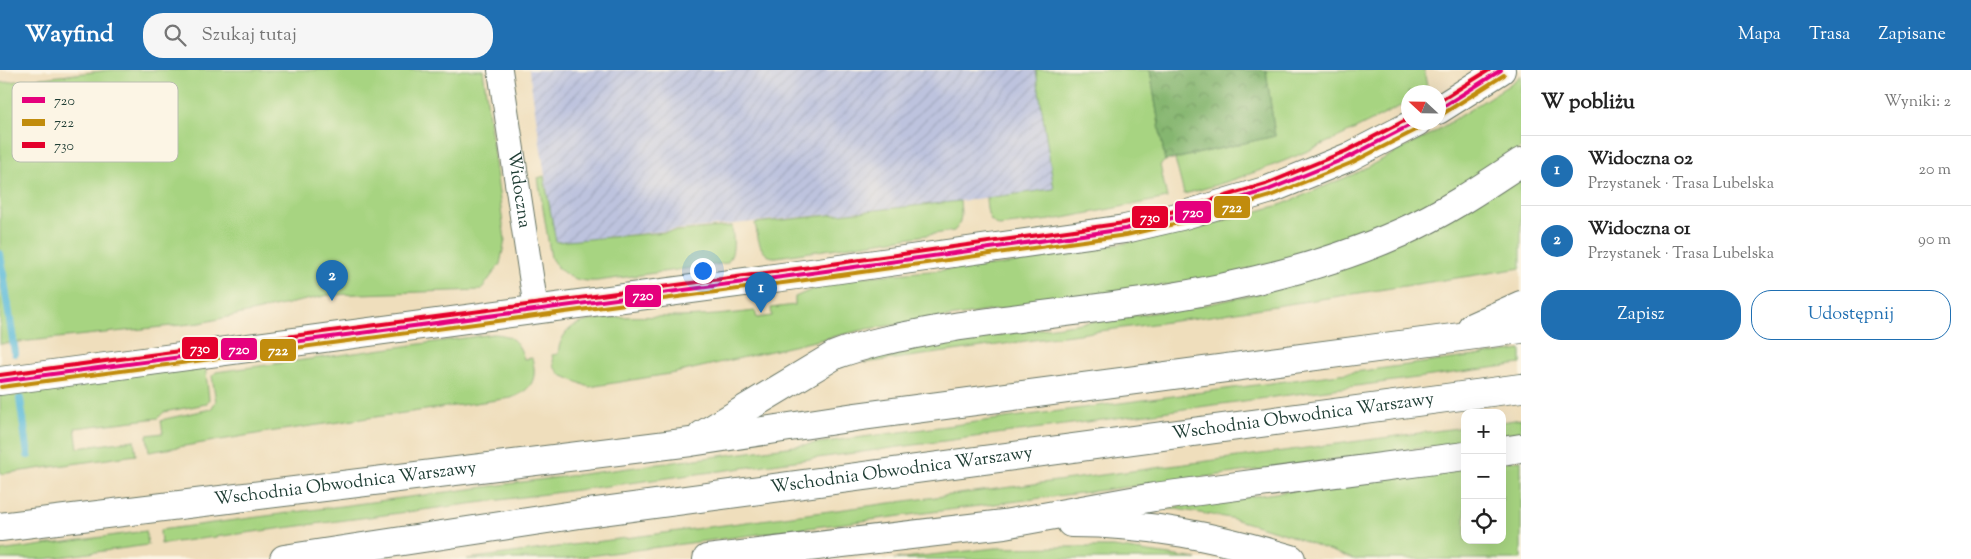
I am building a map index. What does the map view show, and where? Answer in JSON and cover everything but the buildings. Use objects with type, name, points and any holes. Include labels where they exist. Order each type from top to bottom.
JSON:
[{"type":"main road","points":[[1446,105],[1501,70]]},
{"type":"main road","points":[[0,381],[1125,229],[1182,216],[1268,190],[1349,157],[1401,130]]},
{"type":"main road","points":[[691,442],[835,355],[851,349],[908,335],[971,324],[1159,299],[1234,286],[1315,265],[1400,233],[1467,198],[1521,162]]},
{"type":"main road","points":[[1442,341],[1521,305]]},
{"type":"main road","name":"Wschodnia Obwodnica Warszawy","points":[[0,527],[691,442],[1080,386],[1442,341],[1521,329]]},
{"type":"main road","name":"Wschodnia Obwodnica Warszawy","points":[[284,559],[580,514],[1073,450],[1521,388]]},
{"type":"main road","points":[[1506,450],[1521,448]]},
{"type":"main road","points":[[707,559],[1004,524],[1154,497],[1461,457]]},
{"type":"main road","points":[[1004,524],[1088,523],[1157,528],[1237,543],[1292,559]]},
{"type":"street","name":"Widoczna","points":[[500,70],[536,309]]},
{"type":"shaded area","points":[[529,70],[1036,70],[1054,189],[960,201],[555,242]]},
{"type":"green space","points":[[110,70],[483,70],[505,240],[500,264],[481,290],[329,295],[200,323],[0,344],[0,83]]},
{"type":"green space","points":[[1036,70],[1150,70],[1165,161],[1160,165],[1167,198],[1058,219],[999,226],[995,224],[988,215],[986,198],[1054,189]]},
{"type":"green space","points":[[1150,70],[1266,70],[1275,136],[1165,161]]},
{"type":"green space","points":[[1266,70],[1424,70],[1427,85],[1401,85],[1401,106],[1354,130],[1299,155],[1242,177],[1184,194],[1175,159],[1275,136]]},
{"type":"green space","points":[[1521,75],[1521,148],[1502,162],[1411,215],[1313,252],[1214,278],[867,329],[675,373],[589,387],[561,375],[554,367],[552,355],[558,354],[561,341],[566,333],[573,326],[589,321],[615,317],[691,317],[755,311],[757,318],[772,316],[771,308],[795,305],[795,297],[836,279],[1002,265],[1176,234],[1283,204],[1354,174],[1438,130],[1446,130],[1446,125],[1509,85]]},
{"type":"green space","points":[[544,176],[556,242],[732,226],[733,245],[730,259],[727,263],[597,281],[570,277],[551,258],[538,178]]},
{"type":"green space","points":[[1521,178],[1521,268],[1204,317],[864,363],[894,350],[1200,306],[1265,292]]},
{"type":"green space","points":[[960,201],[960,221],[954,231],[776,257],[766,254],[763,250],[758,240],[755,223]]},
{"type":"green space","points":[[493,334],[509,337],[513,340],[520,348],[524,359],[532,358],[534,365],[532,383],[524,391],[511,398],[268,432],[149,452],[147,435],[163,433],[161,421],[211,409],[216,401],[212,376],[216,372]]},
{"type":"green space","points":[[1521,350],[1521,364],[161,544],[160,530]]},
{"type":"green space","points":[[205,365],[209,399],[206,404],[164,412],[158,418],[75,428],[78,448],[134,440],[136,455],[0,474],[0,392]]},
{"type":"green space","points":[[1521,419],[1521,434],[1506,436],[1506,421]]},
{"type":"green space","points":[[1461,428],[1461,443],[1182,480],[565,559],[467,559]]},
{"type":"green space","points":[[1521,460],[1521,559],[1353,559],[1283,533],[1230,518],[1176,509],[1159,509],[1461,468],[1461,544],[1506,544],[1506,462]]},
{"type":"green space","points":[[146,531],[148,545],[45,559],[0,559],[0,551]]},
{"type":"green space","points":[[1114,547],[1197,559],[894,559],[996,548]]},
{"type":"waterway","points":[[0,254],[15,353]]},
{"type":"waterway","points":[[20,399],[28,455]]},
{"type":"transit line","name":"730","points":[[1446,97],[1489,70]]},
{"type":"transit line","name":"720","points":[[1446,105],[1501,70]]},
{"type":"transit line","name":"722","points":[[1446,112],[1504,75]]},
{"type":"transit line","name":"730","points":[[0,375],[796,269],[1124,223],[1179,210],[1266,184],[1346,151],[1401,123]]},
{"type":"transit line","name":"720","points":[[0,381],[797,275],[1125,229],[1181,216],[1268,190],[1349,157],[1401,130]]},
{"type":"transit line","name":"722","points":[[1,387],[798,281],[1126,235],[1183,222],[1270,196],[1351,163],[1416,130]]},
{"type":"place","name":"Widoczna 01","points":[[332,301]]},
{"type":"place","name":"Widoczna 02","points":[[761,313]]}]
